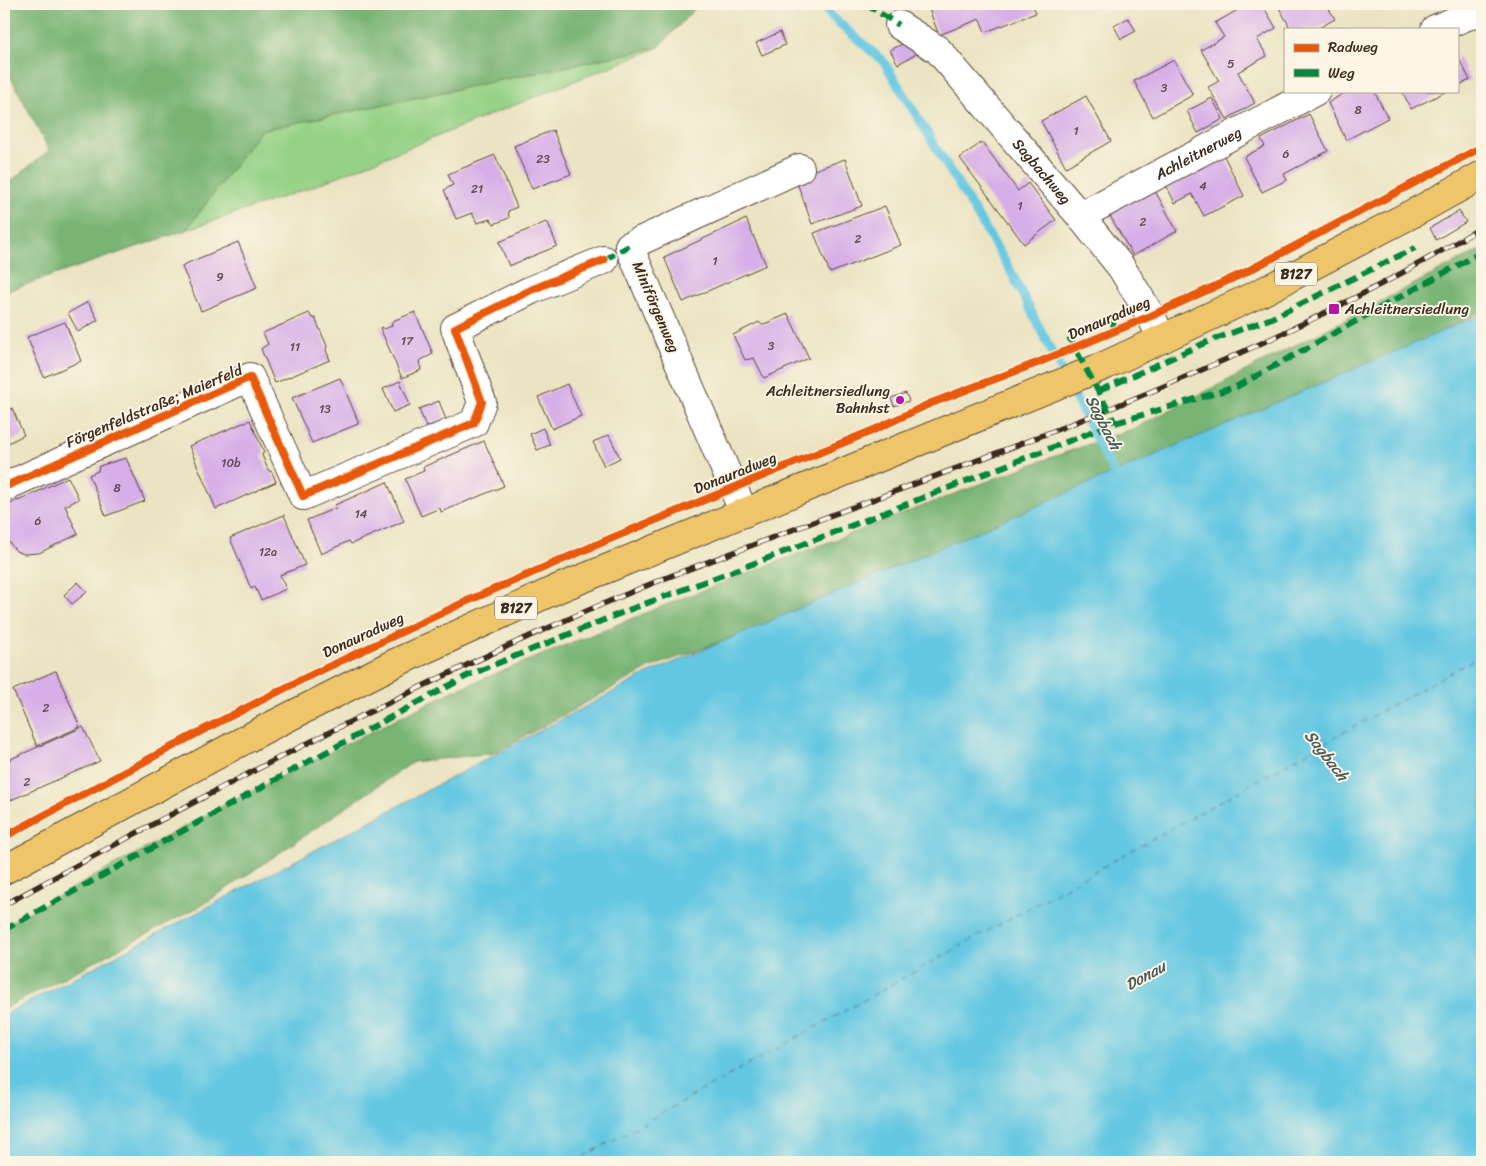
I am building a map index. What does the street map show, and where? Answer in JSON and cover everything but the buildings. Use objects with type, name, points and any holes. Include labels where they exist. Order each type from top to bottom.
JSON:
[{"type":"main road","name":"B127","points":[[4,870],[263,730],[395,663],[557,589],[1106,365],[1262,292],[1482,176]]},
{"type":"street","points":[[1437,28],[1482,10]]},
{"type":"street","name":"Sagbachweg","points":[[899,25],[938,50],[1080,216],[1121,267],[1151,316],[1162,339]]},
{"type":"street","name":"Achleitnerweg","points":[[1080,216],[1314,92]]},
{"type":"street","name":"Miniförgenweg","points":[[744,513],[629,246],[800,168]]},
{"type":"street","name":"Förgenfeldstraße; Maierfeld","points":[[4,487],[250,377],[303,496],[474,423],[482,402],[455,328],[531,290],[604,260]]},
{"type":"green space","points":[[4,4],[699,4],[659,47],[261,130],[186,230],[4,292],[4,187],[49,150],[4,64]]},
{"type":"green space","points":[[659,47],[306,189],[186,230],[261,130]]},
{"type":"green space","points":[[1482,249],[1482,311],[1444,330],[1345,424],[938,564],[651,667],[494,753],[413,762],[204,904],[4,1009],[4,926],[230,802],[453,691],[675,601],[1033,464],[1135,428]]},
{"type":"water","name":"Donau","points":[[1482,314],[1482,1162],[4,1162],[4,1015],[647,674]]},
{"type":"waterway","name":"Sagbach","points":[[823,4],[831,16],[884,62],[1009,268],[1119,483]]},
{"type":"ferry route","points":[[574,1162],[1482,655]]},
{"type":"railway","points":[[4,905],[160,820],[318,738],[478,660],[657,581],[1044,435],[1134,399],[1311,320],[1398,275],[1482,227]]},
{"type":"marked path","points":[[865,4],[899,25]]},
{"type":"marked path","points":[[604,260],[629,246]]},
{"type":"marked path","points":[[1099,391],[1207,342],[1272,318],[1415,248]]},
{"type":"marked path","points":[[4,930],[469,675],[631,609],[763,560],[1115,423],[1236,387],[1482,252]]},
{"type":"marked path","points":[[1110,318],[1116,330]]},
{"type":"marked path","points":[[1069,337],[1115,423]]},
{"type":"cycle path","name":"Donauradweg","points":[[4,837],[205,729],[307,677],[465,602],[612,538],[874,430],[929,404],[1037,363],[1151,316],[1244,273],[1482,147]]},
{"type":"cycle path","points":[[4,487],[250,377],[303,496],[474,423],[482,402],[455,328],[531,290],[604,260]]},
{"type":"place","name":"Achleitnersiedlung","points":[[1334,309]]},
{"type":"place","name":"Achleitnersiedlung Bahnhst","points":[[900,400]]}]
